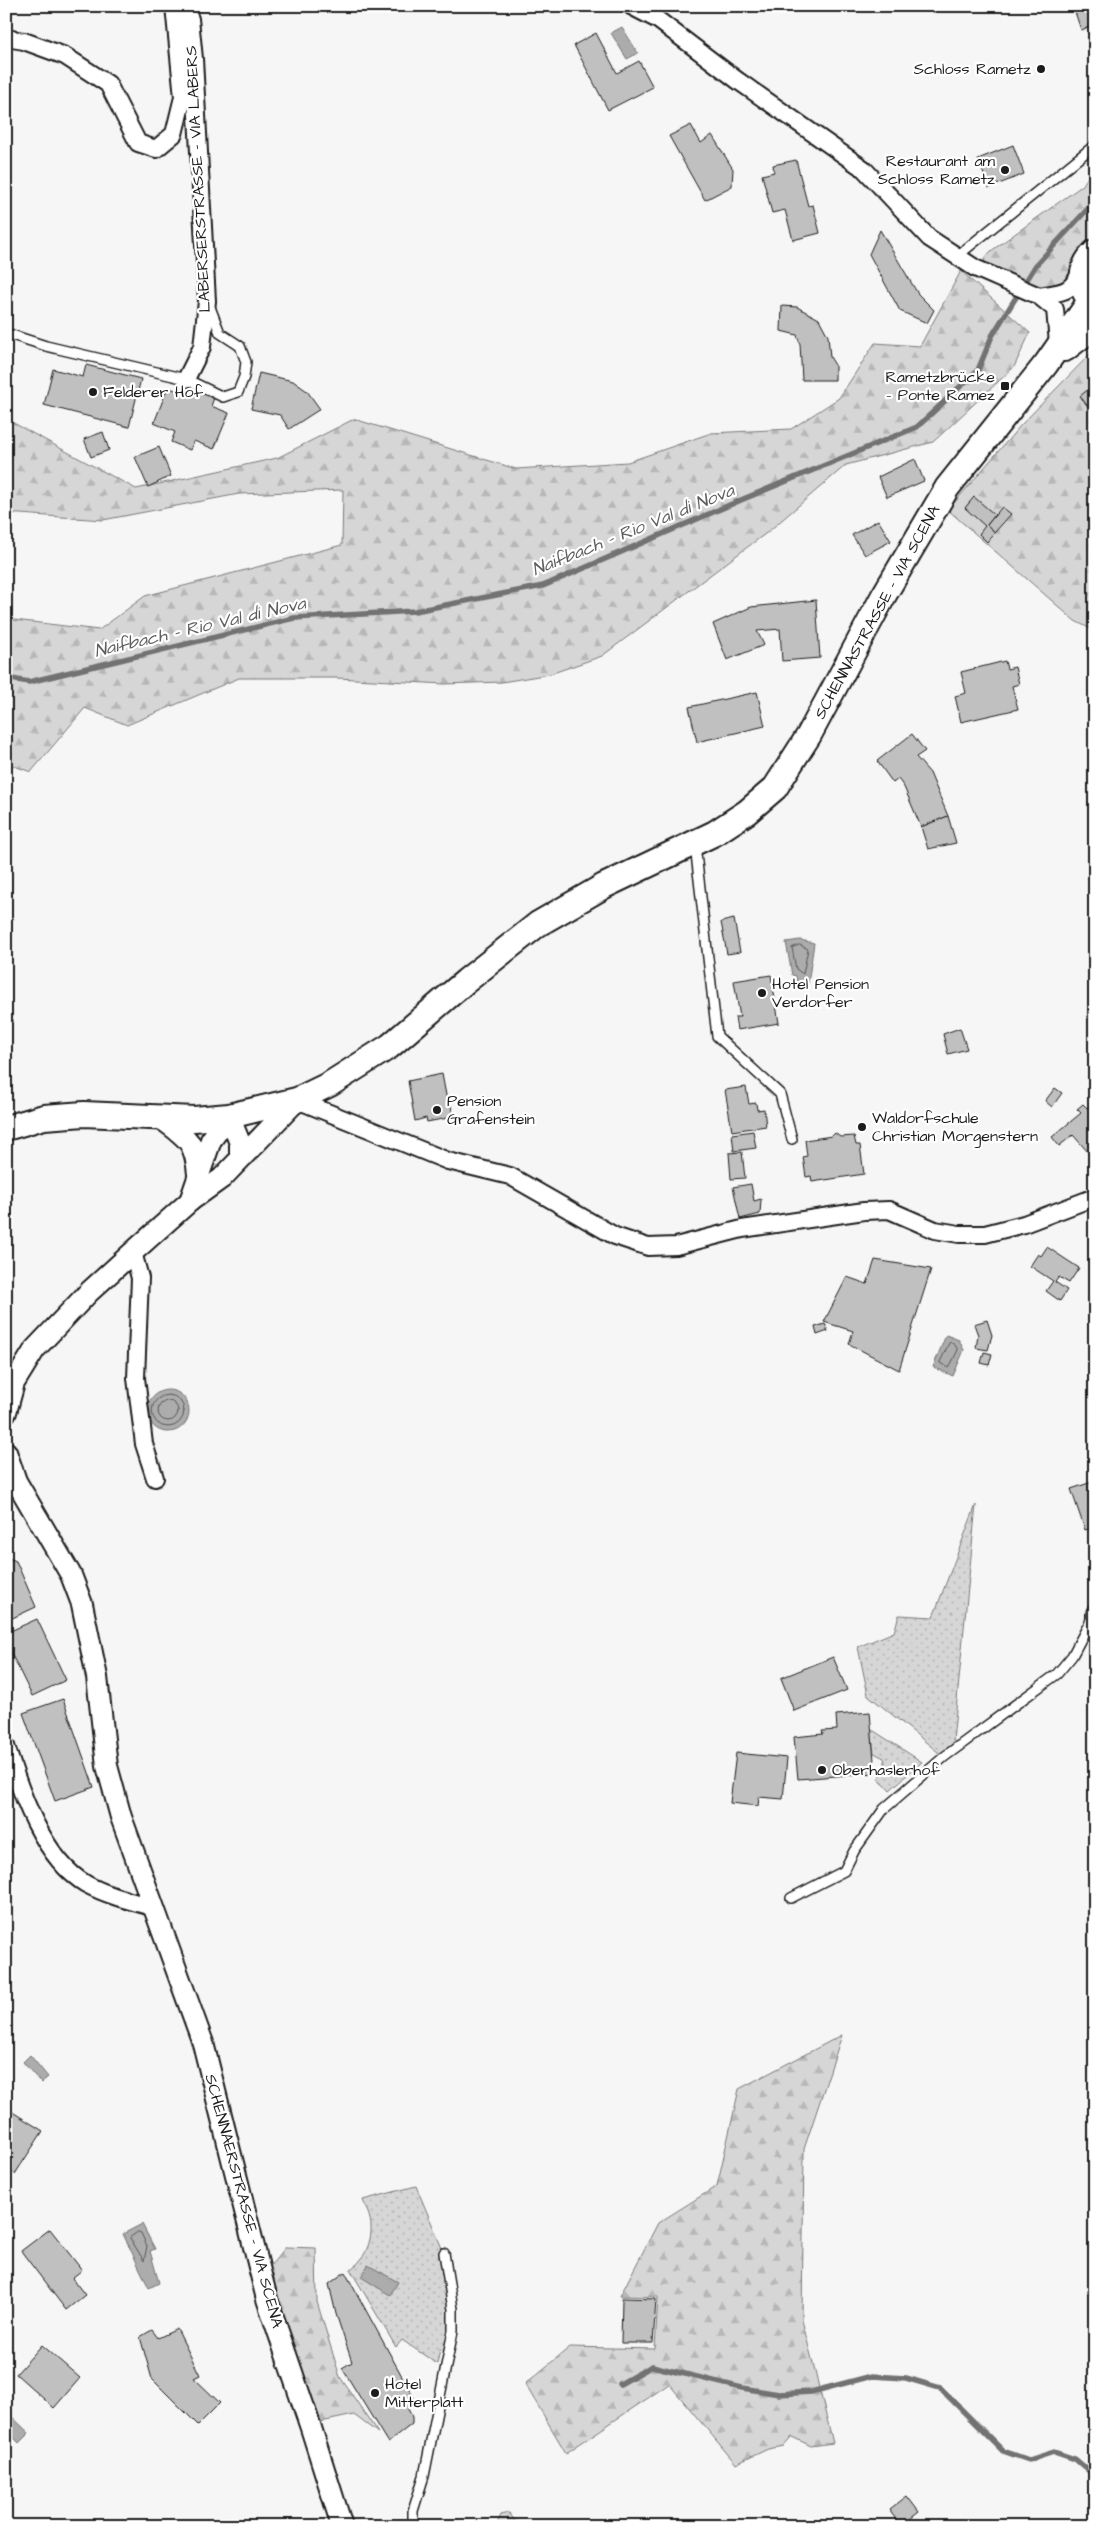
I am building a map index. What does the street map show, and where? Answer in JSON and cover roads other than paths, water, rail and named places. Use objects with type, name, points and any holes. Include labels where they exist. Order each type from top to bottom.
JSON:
[{"type":"main road","points":[[1089,260],[1082,284],[1092,303]]},
{"type":"main road","name":"SCHENNASTRASSE - VIA SCENA","points":[[229,1116],[297,1100],[330,1084],[390,1046],[466,981],[538,924],[604,886],[715,833],[747,812],[775,788],[809,735],[884,594],[947,488],[1092,303]]},
{"type":"main road","name":"SCHENNASTRASSE - VIA SCENA","points":[[1052,354],[1095,326]]},
{"type":"main road","points":[[6,1128],[44,1117],[84,1114],[194,1119],[229,1116]]},
{"type":"street","name":"LABERSERSTRASSE - VIA LABERS","points":[[6,38],[24,41],[65,56],[108,84],[138,143],[156,149],[174,134],[183,97],[174,6]]},
{"type":"street","name":"LABERSERSTRASSE - VIA LABERS","points":[[184,6],[190,19],[194,59],[207,301],[202,347],[186,379]]},
{"type":"street","points":[[631,6],[658,20],[736,80],[864,169],[929,238],[956,257],[975,268],[1039,296],[1055,309],[1075,309],[1092,303]]},
{"type":"street","points":[[1039,296],[1061,293],[1074,286],[1089,260]]},
{"type":"street","points":[[1052,354],[1055,309]]},
{"type":"street","points":[[297,1100],[448,1160],[510,1176],[614,1236],[648,1247],[676,1246],[742,1229],[864,1210],[889,1210],[935,1230],[959,1234],[985,1234],[1015,1227],[1095,1196]]},
{"type":"street","name":"SCHENNASTRASSE - VIA SCENA","points":[[6,1412],[14,1383],[35,1349],[89,1292],[190,1201],[222,1178],[240,1157],[297,1100]]},
{"type":"street","points":[[229,1116],[240,1143],[240,1157]]},
{"type":"street","name":"SCHENNASTRASSE - VIA SCENA","points":[[190,1201],[199,1179],[210,1140],[229,1116]]},
{"type":"street","name":"SCHENNASTRASSE - VIA SCENA","points":[[159,1117],[183,1135],[196,1152],[199,1179]]},
{"type":"street","points":[[133,1252],[140,1278],[136,1378],[144,1444],[155,1478]]},
{"type":"street","name":"SCHENNAERSTRASSE - VIA SCENA","points":[[6,1452],[16,1481],[71,1575],[82,1604],[97,1676],[107,1766],[121,1817],[152,1907],[203,2043],[267,2299],[342,2526]]},
{"type":"street","points":[[6,1746],[18,1784],[39,1829],[66,1870],[86,1884],[152,1907]]},
{"type":"lane","points":[[956,257],[1095,145]]},
{"type":"lane","points":[[6,333],[46,346],[186,379],[223,397],[238,392],[244,377],[246,362],[240,346],[220,333],[207,301]]},
{"type":"lane","points":[[695,842],[717,1036],[780,1094],[792,1139]]},
{"type":"lane","points":[[791,1898],[844,1871],[854,1850],[884,1809],[944,1757],[1057,1674],[1072,1656],[1094,1616]]},
{"type":"lane","points":[[413,2526],[413,2511],[424,2476],[447,2352],[453,2331],[453,2308],[444,2253]]},
{"type":"water","points":[[622,27],[638,53],[627,59],[611,33]]},
{"type":"water","points":[[800,940],[814,943],[808,984],[797,985],[796,976],[792,975],[786,942]]},
{"type":"water","points":[[946,1335],[959,1340],[964,1350],[953,1376],[933,1367]]},
{"type":"water","points":[[164,1390],[172,1390],[183,1396],[189,1411],[183,1426],[172,1432],[164,1432],[153,1426],[147,1415],[147,1407],[153,1396]]},
{"type":"water","points":[[30,2055],[48,2077],[41,2083],[23,2062]]},
{"type":"water","points":[[142,2224],[155,2249],[150,2251],[159,2283],[149,2288],[123,2234]]},
{"type":"water","points":[[368,2265],[398,2282],[390,2295],[361,2277]]},
{"type":"water","points":[[6,2411],[29,2433],[19,2443],[6,2430]]},
{"type":"waterway","name":"Naifbach - Rio Val di Nova","points":[[6,678],[29,682],[294,618],[415,611],[543,586],[741,500],[917,427],[978,370],[992,336],[1036,265],[1095,201]]},
{"type":"waterway","points":[[620,2384],[652,2366],[742,2388],[779,2394],[811,2392],[872,2376],[906,2378],[940,2388],[1003,2451],[1029,2460],[1054,2452],[1075,2459],[1095,2476]]},
{"type":"place","name":"Schloss Rametz","points":[[1041,69]]},
{"type":"place","name":"Restaurant am Schloss Rametz","points":[[1005,170]]},
{"type":"place","name":"Rametzbrücke - Ponte Ramez","points":[[1005,386]]},
{"type":"place","name":"Felderer Hof","points":[[93,392]]},
{"type":"place","name":"Hotel Pension Verdorfer","points":[[762,993]]},
{"type":"place","name":"Pension Grafenstein","points":[[437,1110]]},
{"type":"place","name":"Waldorfschule Christian Morgenstern","points":[[862,1127]]},
{"type":"place","name":"Oberhaslerhof","points":[[822,1770]]},
{"type":"place","name":"Hotel Mitterplatt","points":[[375,2393]]}]
